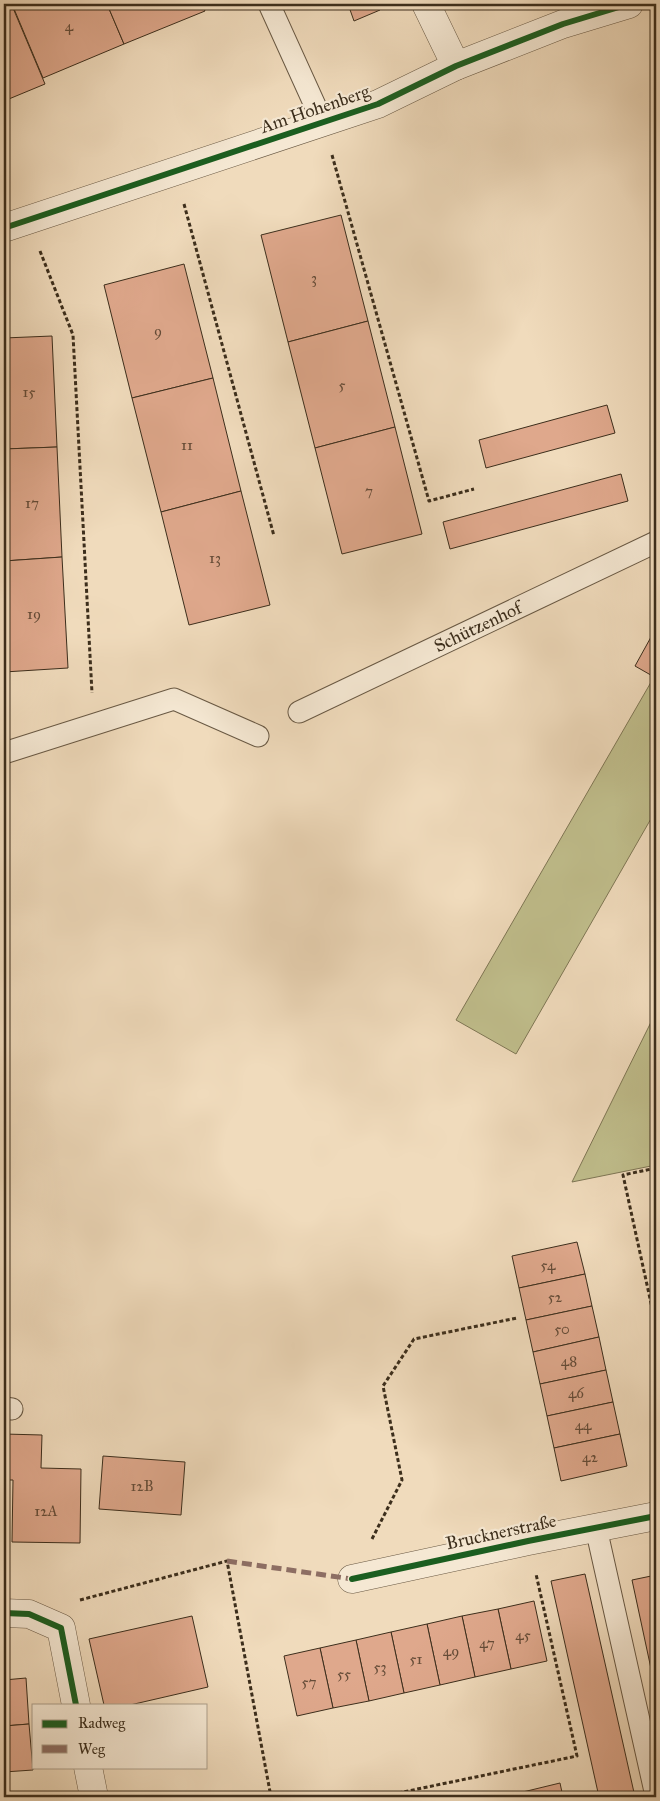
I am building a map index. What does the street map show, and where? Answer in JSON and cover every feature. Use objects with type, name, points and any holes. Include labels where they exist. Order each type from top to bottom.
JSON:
[{"type":"street","points":[[426,4],[456,66]]},
{"type":"street","name":"Am Hohenberg","points":[[16,224],[378,104],[456,66],[563,24],[629,4]]},
{"type":"street","name":"Brucknerstraße","points":[[352,1579],[656,1516]]},
{"type":"street","points":[[16,1614],[62,1628],[76,1704]]},
{"type":"street","points":[[88,1768],[94,1797]]},
{"type":"lane","points":[[269,4],[323,123]]},
{"type":"lane","name":"Schützenhof","points":[[299,712],[656,542]]},
{"type":"lane","points":[[4,753],[174,699],[258,736]]},
{"type":"lane","points":[[596,1528],[656,1796]]},
{"type":"path","points":[[323,123],[429,502],[474,489]]},
{"type":"path","points":[[176,172],[274,536]]},
{"type":"path","points":[[16,224],[73,336],[93,725]]},
{"type":"path","points":[[656,1168],[623,1175],[656,1326]]},
{"type":"path","points":[[352,1579],[402,1480],[384,1386],[414,1340],[517,1318]]},
{"type":"path","points":[[379,1797],[577,1756],[528,1541]]},
{"type":"path","points":[[16,1614],[227,1561],[271,1797]]},
{"type":"shaded area","points":[[654,677],[656,678],[656,810],[516,1054],[456,1020]]},
{"type":"shaded area","points":[[656,1012],[656,1165],[572,1182]]},
{"type":"building","points":[[12,4],[107,4],[124,44],[43,78]]},
{"type":"building","points":[[107,4],[202,4],[205,11],[124,44]]},
{"type":"building","points":[[348,4],[378,4],[380,10],[354,21]]},
{"type":"building","points":[[13,8],[45,84],[4,101],[4,12]]},
{"type":"building","points":[[341,215],[368,321],[288,342],[261,235]]},
{"type":"building","points":[[184,264],[213,378],[132,398],[104,285]]},
{"type":"building","points":[[368,321],[395,427],[315,448],[288,342]]},
{"type":"building","points":[[52,336],[57,447],[4,449],[4,338]]},
{"type":"building","points":[[213,378],[241,491],[161,512],[132,398]]},
{"type":"building","points":[[607,405],[615,433],[486,468],[479,440]]},
{"type":"building","points":[[395,427],[422,534],[342,554],[315,448]]},
{"type":"building","points":[[57,447],[62,557],[4,561],[4,449]]},
{"type":"building","points":[[621,474],[628,501],[450,549],[443,522]]},
{"type":"building","points":[[241,491],[270,605],[189,625],[161,512]]},
{"type":"building","points":[[62,557],[68,668],[4,672],[4,561]]},
{"type":"building","points":[[656,628],[656,678],[635,666]]},
{"type":"building","points":[[577,1242],[585,1274],[519,1288],[512,1256]]},
{"type":"building","points":[[585,1274],[592,1306],[526,1320],[519,1288]]},
{"type":"building","points":[[592,1306],[599,1337],[533,1352],[526,1320]]},
{"type":"building","points":[[599,1337],[606,1370],[540,1384],[533,1352]]},
{"type":"building","points":[[606,1370],[613,1402],[547,1416],[540,1384]]},
{"type":"building","points":[[613,1402],[620,1434],[554,1448],[547,1416]]},
{"type":"building","points":[[4,1434],[42,1435],[41,1468],[81,1469],[80,1543],[12,1542],[13,1480],[4,1480]]},
{"type":"building","points":[[620,1434],[627,1466],[561,1481],[554,1448]]},
{"type":"building","points":[[103,1456],[185,1462],[181,1515],[99,1509]]},
{"type":"building","points":[[585,1574],[635,1797],[599,1797],[551,1581]]},
{"type":"building","points":[[656,1575],[656,1692],[632,1580]]},
{"type":"building","points":[[534,1601],[547,1661],[511,1669],[498,1609]]},
{"type":"building","points":[[498,1609],[511,1669],[475,1677],[462,1616]]},
{"type":"building","points":[[192,1616],[208,1687],[134,1704],[104,1704],[89,1639]]},
{"type":"building","points":[[462,1616],[475,1677],[440,1685],[427,1624]]},
{"type":"building","points":[[427,1624],[440,1685],[404,1693],[391,1632]]},
{"type":"building","points":[[391,1632],[404,1693],[369,1701],[356,1640]]},
{"type":"building","points":[[356,1640],[369,1701],[333,1708],[320,1648]]},
{"type":"building","points":[[320,1648],[333,1708],[297,1716],[284,1656]]},
{"type":"building","points":[[26,1678],[29,1724],[4,1726],[4,1680]]},
{"type":"building","points":[[29,1724],[33,1770],[4,1772],[4,1726]]},
{"type":"building","points":[[560,1783],[563,1797],[529,1797],[527,1791]]},
{"type":"building","points":[[527,1791],[529,1797],[499,1797]]},
{"type":"marked path","points":[[227,1561],[352,1579]]},
{"type":"cycle path","points":[[4,228],[378,104],[456,66],[563,24],[629,4]]},
{"type":"cycle path","points":[[352,1579],[656,1516]]},
{"type":"cycle path","points":[[4,1613],[29,1614],[61,1628],[76,1704]]}]
